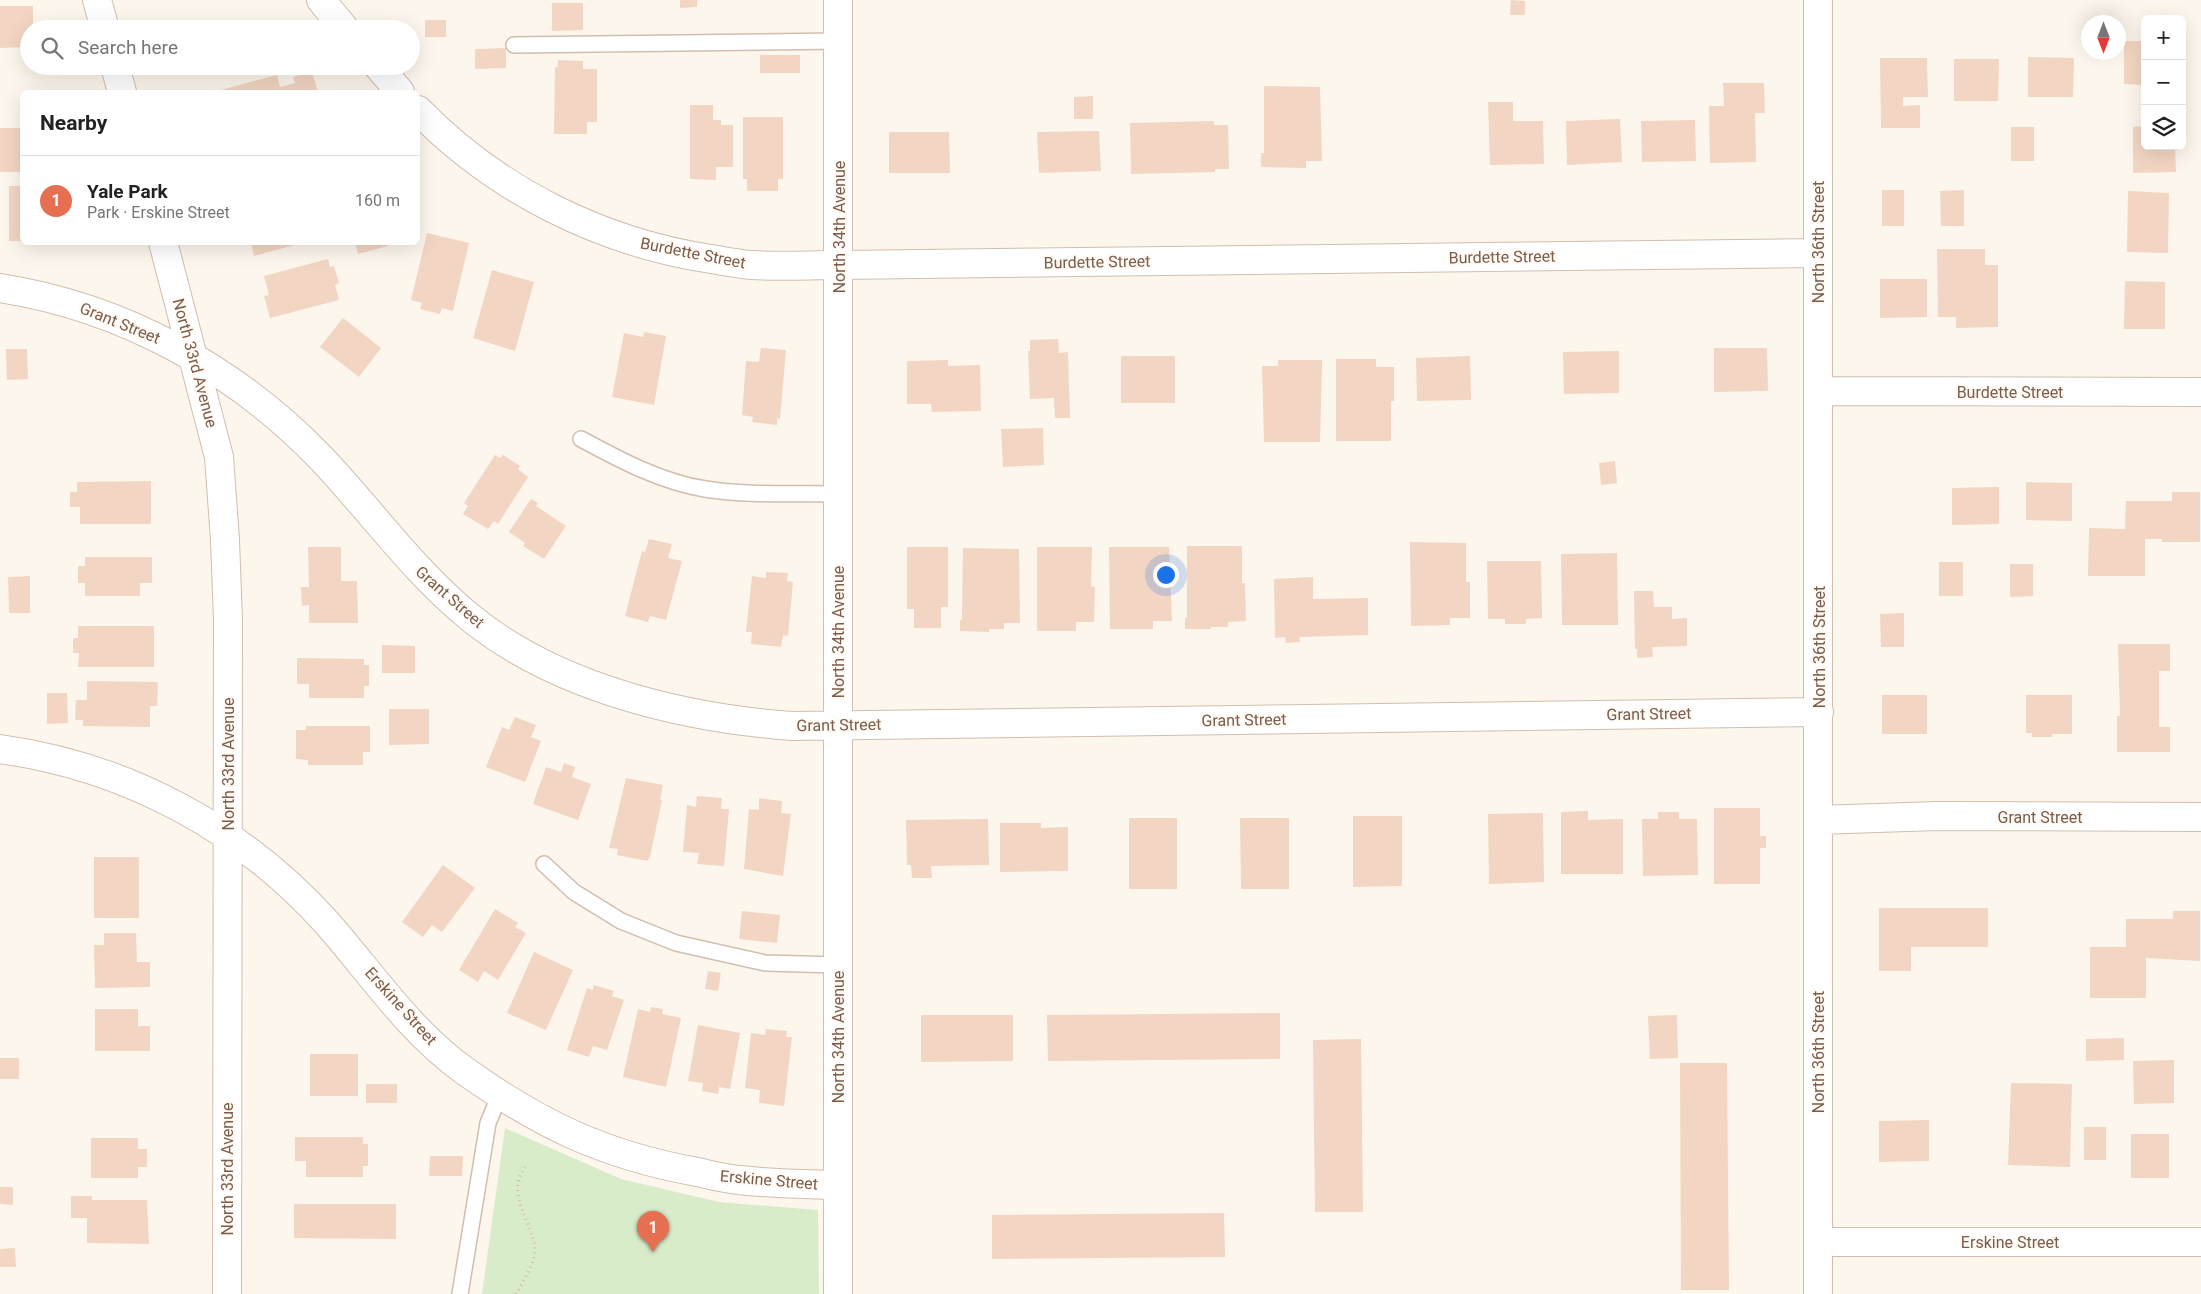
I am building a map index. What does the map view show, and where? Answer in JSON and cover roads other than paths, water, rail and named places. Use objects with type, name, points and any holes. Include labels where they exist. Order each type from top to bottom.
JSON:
[{"type":"street","points":[[97,0],[103,20]]},
{"type":"street","points":[[321,0],[338,20]]},
{"type":"street","name":"North 34th Avenue","points":[[838,0],[838,1294]]},
{"type":"street","name":"North 36th Street","points":[[1818,0],[1818,1294]]},
{"type":"street","points":[[117,75],[121,90]]},
{"type":"street","points":[[386,75],[398,90]]},
{"type":"street","name":"Burdette Street","points":[[420,112],[434,127],[480,165],[532,198],[598,230],[640,244],[676,253],[742,264],[839,266],[1818,253]]},
{"type":"street","name":"North 33rd Avenue","points":[[164,245],[219,457],[225,540],[228,620],[227,1294]]},
{"type":"street","name":"Grant Street","points":[[0,288],[30,293],[88,310],[140,329],[194,357],[251,394],[280,418],[322,459],[403,554],[435,587],[474,620],[524,653],[590,684],[673,709],[758,723],[838,725],[1819,712]]},
{"type":"street","name":"Burdette Street","points":[[1818,391],[2201,392]]},
{"type":"street","name":"Erskine Street","points":[[0,749],[25,752],[75,764],[137,786],[184,808],[228,837],[294,888],[418,1030],[463,1069],[529,1114],[569,1134],[608,1150],[655,1164],[739,1180],[838,1185]]},
{"type":"street","name":"Grant Street","points":[[1818,820],[1937,816],[2201,817]]},
{"type":"street","name":"Erskine Street","points":[[1818,1242],[2201,1242]]},
{"type":"lane","points":[[514,45],[838,41]]},
{"type":"lane","points":[[581,438],[618,459],[663,478],[704,489],[838,494]]},
{"type":"lane","points":[[544,864],[574,892],[622,921],[676,942],[765,963],[838,964]]},
{"type":"lane","points":[[460,1294],[488,1123],[500,1094]]},
{"type":"place","name":"Yale Park","points":[[653,1252]]}]
